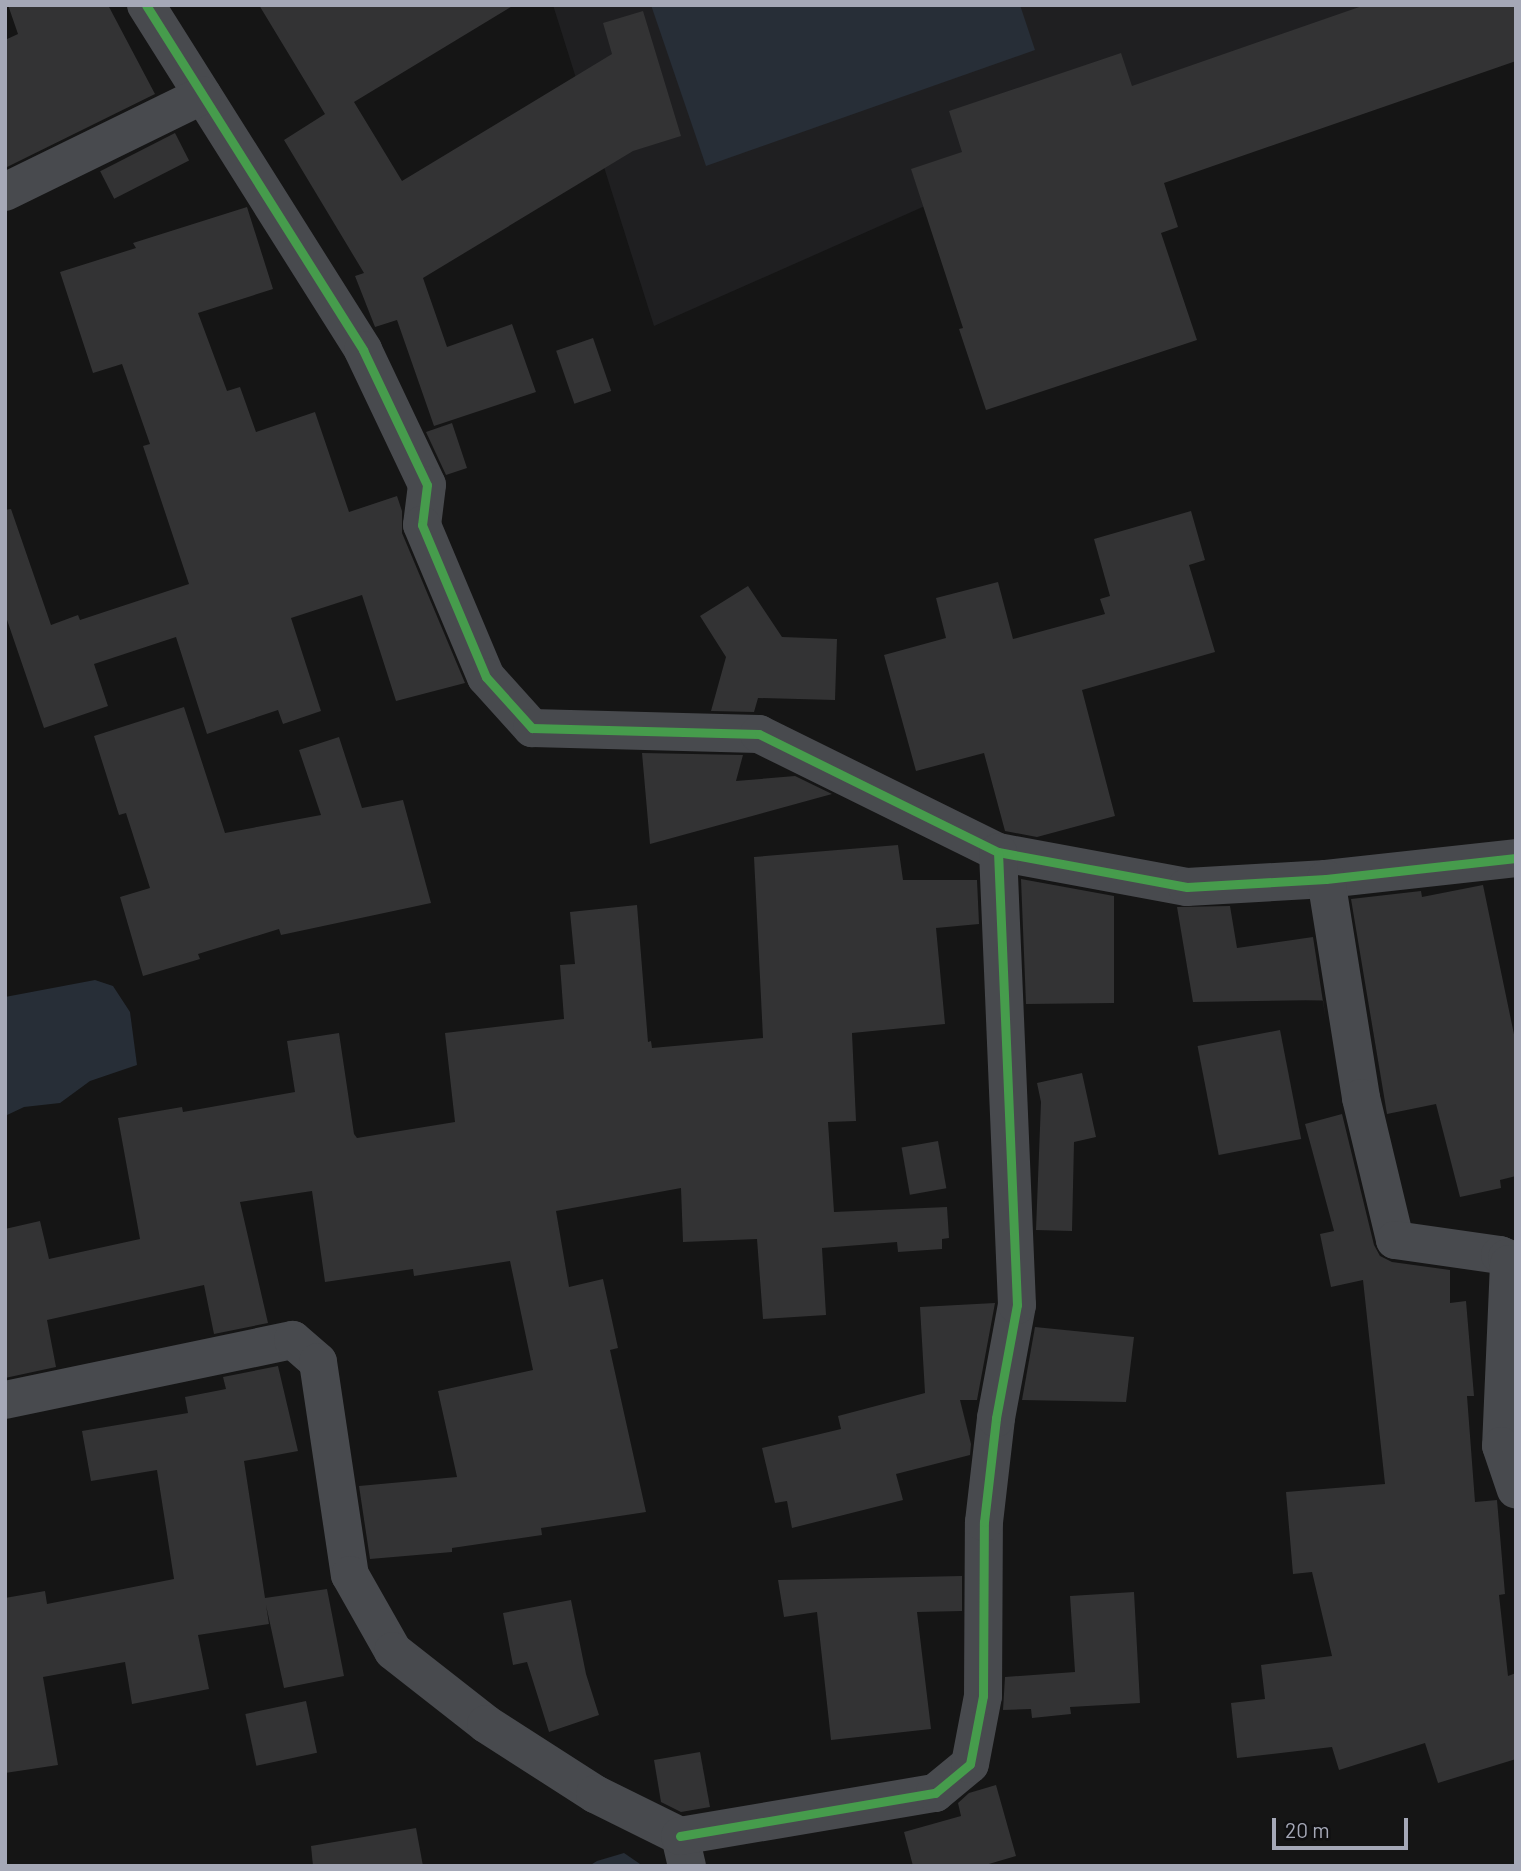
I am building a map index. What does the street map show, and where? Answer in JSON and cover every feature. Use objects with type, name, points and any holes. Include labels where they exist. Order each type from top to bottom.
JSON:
[{"type":"street","points":[[146,5],[363,350],[427,485],[422,525],[486,677],[532,728],[759,734],[998,852],[1187,887],[1326,879],[1516,858]]},
{"type":"street","points":[[5,192],[203,95]]},
{"type":"street","points":[[5,1400],[293,1340],[318,1362],[350,1575],[393,1651],[508,1738],[683,1851],[935,1793],[970,1764],[983,1696],[984,1522],[996,1418],[1017,1305],[998,852]]},
{"type":"street","points":[[1326,879],[1361,1098],[1395,1240],[1500,1255],[1507,1258],[1509,1264],[1502,1446],[1516,1490]]},
{"type":"shaded area","points":[[553,5],[1379,5],[654,326]]},
{"type":"shaded area","points":[[651,5],[1020,5],[1035,50],[706,166]]},
{"type":"shaded area","points":[[95,980],[113,986],[130,1012],[137,1065],[90,1081],[60,1103],[24,1107],[5,1116],[5,997]]},
{"type":"shaded area","points":[[624,1853],[643,1866],[589,1866],[597,1861]]},
{"type":"building","points":[[8,5],[108,5],[155,94],[5,168],[5,40],[18,34]]},
{"type":"building","points":[[259,5],[514,5],[354,102],[402,181],[612,54],[603,23],[643,11],[681,136],[633,151],[423,278],[447,347],[512,324],[536,392],[434,426],[397,320],[375,327],[355,276],[364,273],[284,140],[325,114]]},
{"type":"building","points":[[1365,5],[1516,5],[1516,61],[1164,183],[1178,227],[1161,233],[1197,340],[986,410],[959,329],[963,328],[911,169],[962,152],[949,111],[1121,53],[1132,86]]},
{"type":"building","points":[[175,133],[189,161],[114,199],[100,171]]},
{"type":"building","points":[[247,207],[273,289],[198,313],[227,391],[240,387],[256,432],[315,412],[349,512],[397,496],[402,511],[402,533],[465,683],[396,701],[362,595],[291,618],[321,711],[283,724],[278,710],[207,734],[176,637],[94,664],[108,706],[44,728],[5,614],[5,510],[11,509],[51,625],[78,615],[80,620],[189,584],[143,446],[150,444],[122,364],[93,373],[60,272],[136,248],[133,243]]},
{"type":"building","points":[[593,338],[611,391],[574,404],[556,351]]},
{"type":"building","points":[[452,423],[467,468],[446,475],[426,432]]},
{"type":"building","points":[[1191,511],[1205,560],[1189,565],[1215,652],[1082,690],[1115,816],[1037,837],[1005,831],[984,753],[916,771],[884,655],[946,638],[936,598],[998,582],[1013,639],[1105,614],[1100,599],[1110,596],[1094,539]]},
{"type":"building","points":[[748,586],[782,637],[837,639],[835,700],[758,698],[754,712],[711,711],[726,657],[700,616]]},
{"type":"building","points":[[184,707],[225,833],[321,815],[299,750],[339,737],[362,808],[403,800],[431,903],[281,935],[279,929],[198,954],[200,959],[143,976],[120,897],[150,888],[126,813],[119,815],[94,736]]},
{"type":"building","points":[[642,753],[743,755],[736,781],[795,776],[832,794],[650,844]]},
{"type":"building","points":[[898,845],[903,880],[977,880],[979,924],[936,928],[945,1024],[852,1033],[856,1121],[828,1122],[834,1212],[947,1207],[949,1238],[942,1239],[942,1249],[898,1252],[897,1242],[822,1248],[826,1315],[763,1319],[757,1239],[683,1242],[681,1188],[556,1211],[569,1287],[603,1279],[618,1348],[610,1350],[646,1512],[541,1528],[542,1535],[452,1548],[452,1552],[370,1559],[359,1486],[457,1477],[438,1391],[533,1370],[510,1261],[414,1276],[413,1269],[325,1282],[312,1191],[240,1202],[268,1323],[214,1334],[204,1285],[47,1320],[56,1367],[5,1378],[5,1229],[40,1221],[49,1259],[140,1239],[118,1118],[182,1107],[183,1112],[295,1092],[287,1041],[339,1033],[354,1134],[357,1138],[455,1122],[445,1033],[564,1019],[560,965],[575,964],[570,912],[637,905],[648,1042],[651,1041],[652,1048],[763,1038],[754,857]]},
{"type":"building","points":[[1021,879],[1114,896],[1114,1003],[1026,1004]]},
{"type":"building","points":[[1483,885],[1516,1044],[1516,1176],[1500,1180],[1501,1188],[1460,1197],[1436,1104],[1387,1114],[1351,899],[1421,891],[1422,897]]},
{"type":"building","points":[[1230,906],[1237,948],[1313,937],[1323,1000],[1193,1002],[1177,907]]},
{"type":"building","points":[[1280,1030],[1301,1139],[1219,1155],[1198,1046]]},
{"type":"building","points":[[1082,1073],[1096,1137],[1074,1142],[1072,1231],[1036,1230],[1041,1102],[1037,1083]]},
{"type":"building","points":[[1342,1114],[1374,1245],[1380,1256],[1392,1262],[1450,1270],[1450,1303],[1466,1301],[1474,1396],[1467,1396],[1475,1502],[1497,1500],[1505,1594],[1499,1595],[1508,1676],[1516,1673],[1516,1759],[1438,1783],[1425,1743],[1339,1770],[1332,1747],[1237,1758],[1231,1703],[1265,1699],[1261,1665],[1332,1656],[1312,1572],[1293,1574],[1286,1492],[1385,1484],[1363,1280],[1331,1287],[1320,1234],[1334,1231],[1305,1124]]},
{"type":"building","points":[[938,1141],[946,1188],[910,1195],[902,1147]]},
{"type":"building","points":[[995,1303],[977,1400],[960,1400],[971,1444],[970,1455],[896,1474],[903,1500],[792,1528],[787,1501],[775,1503],[762,1448],[841,1429],[838,1416],[925,1393],[920,1307]]},
{"type":"building","points":[[1035,1327],[1134,1337],[1126,1402],[1022,1400]]},
{"type":"building","points":[[278,1366],[298,1451],[244,1461],[265,1598],[327,1589],[344,1676],[284,1688],[266,1605],[269,1624],[198,1635],[209,1689],[132,1704],[125,1662],[43,1677],[58,1765],[5,1773],[5,1598],[45,1591],[47,1604],[174,1579],[157,1470],[91,1481],[82,1431],[188,1413],[185,1397],[226,1389],[223,1377]]},
{"type":"building","points":[[962,1576],[962,1611],[917,1612],[931,1729],[831,1740],[817,1612],[784,1617],[778,1580]]},
{"type":"building","points":[[1134,1592],[1140,1703],[1070,1707],[1071,1714],[1032,1718],[1031,1709],[1003,1710],[1005,1677],[1075,1672],[1070,1596]]},
{"type":"building","points":[[571,1600],[586,1674],[599,1715],[549,1732],[527,1662],[513,1665],[503,1613]]},
{"type":"building","points":[[306,1701],[317,1753],[256,1766],[245,1714]]},
{"type":"building","points":[[700,1752],[710,1807],[681,1812],[661,1802],[654,1760]]},
{"type":"building","points":[[996,1785],[1016,1856],[982,1866],[913,1866],[904,1832],[961,1816],[958,1803],[969,1793]]},
{"type":"building","points":[[416,1828],[423,1866],[313,1866],[311,1846]]},
{"type":"cycle path","points":[[146,5],[363,350],[427,485],[422,525],[486,677],[532,728],[759,734],[998,852],[1187,887],[1326,879],[1516,858]]},
{"type":"cycle path","points":[[680,1836],[935,1793],[970,1764],[983,1696],[984,1522],[996,1418],[1017,1305],[998,852]]}]
